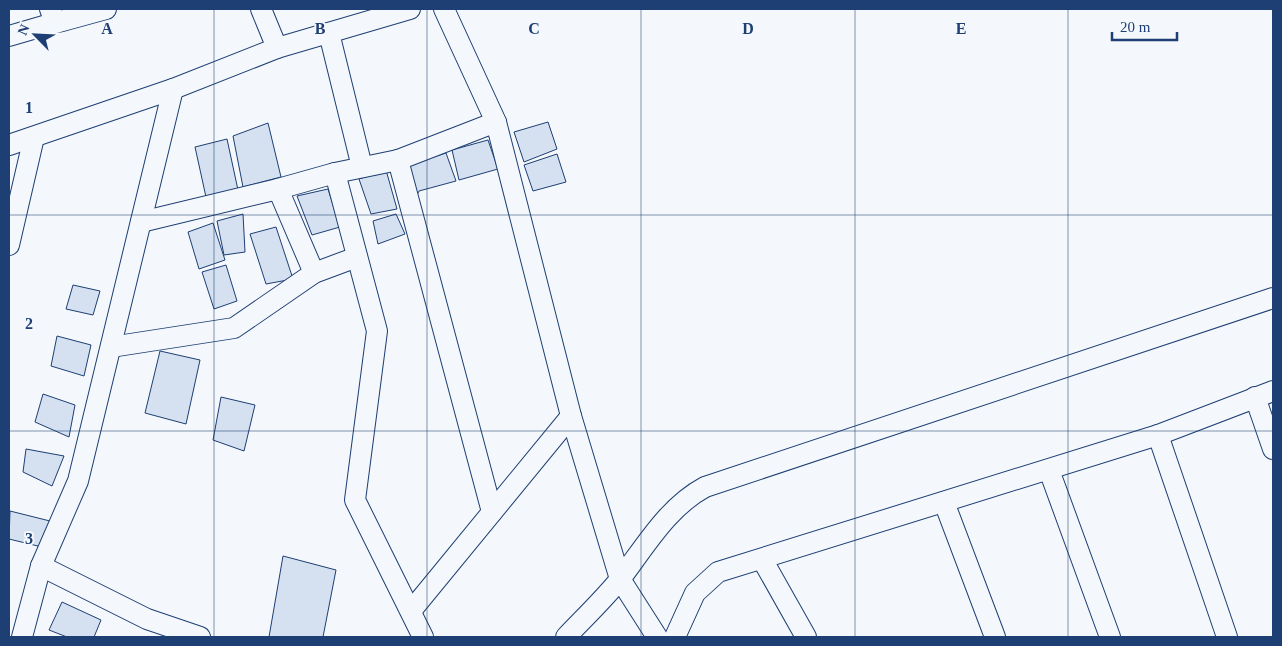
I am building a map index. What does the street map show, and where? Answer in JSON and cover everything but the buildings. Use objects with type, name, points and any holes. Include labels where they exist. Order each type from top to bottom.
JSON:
[{"type":"street","points":[[9,36],[57,14],[106,9]]},
{"type":"street","points":[[261,9],[278,48]]},
{"type":"street","points":[[9,144],[173,89],[278,48],[410,9]]},
{"type":"street","points":[[444,9],[496,122],[571,416],[620,579],[657,637]]},
{"type":"street","points":[[330,33],[362,167]]},
{"type":"street","points":[[22,637],[41,566],[78,481],[173,89]]},
{"type":"street","points":[[141,222],[278,189],[335,173],[398,160],[496,122]]},
{"type":"street","points":[[9,245],[34,137]]},
{"type":"street","points":[[398,160],[492,512]]},
{"type":"street","points":[[335,173],[377,331],[355,500],[423,637]]},
{"type":"street","points":[[278,189],[314,272]]},
{"type":"street","points":[[111,347],[234,328],[314,272],[357,257]]},
{"type":"street","points":[[566,637],[620,579],[673,510],[688,496],[706,486],[1273,298]]},
{"type":"street","points":[[675,637],[695,593],[708,579],[718,572],[1158,435],[1264,394],[1273,449]]},
{"type":"street","points":[[411,611],[571,416]]},
{"type":"street","points":[[1158,435],[1227,637]]},
{"type":"street","points":[[1049,470],[1110,637]]},
{"type":"street","points":[[944,502],[995,637]]},
{"type":"street","points":[[762,558],[806,637]]},
{"type":"street","points":[[41,566],[147,618],[200,637]]}]
